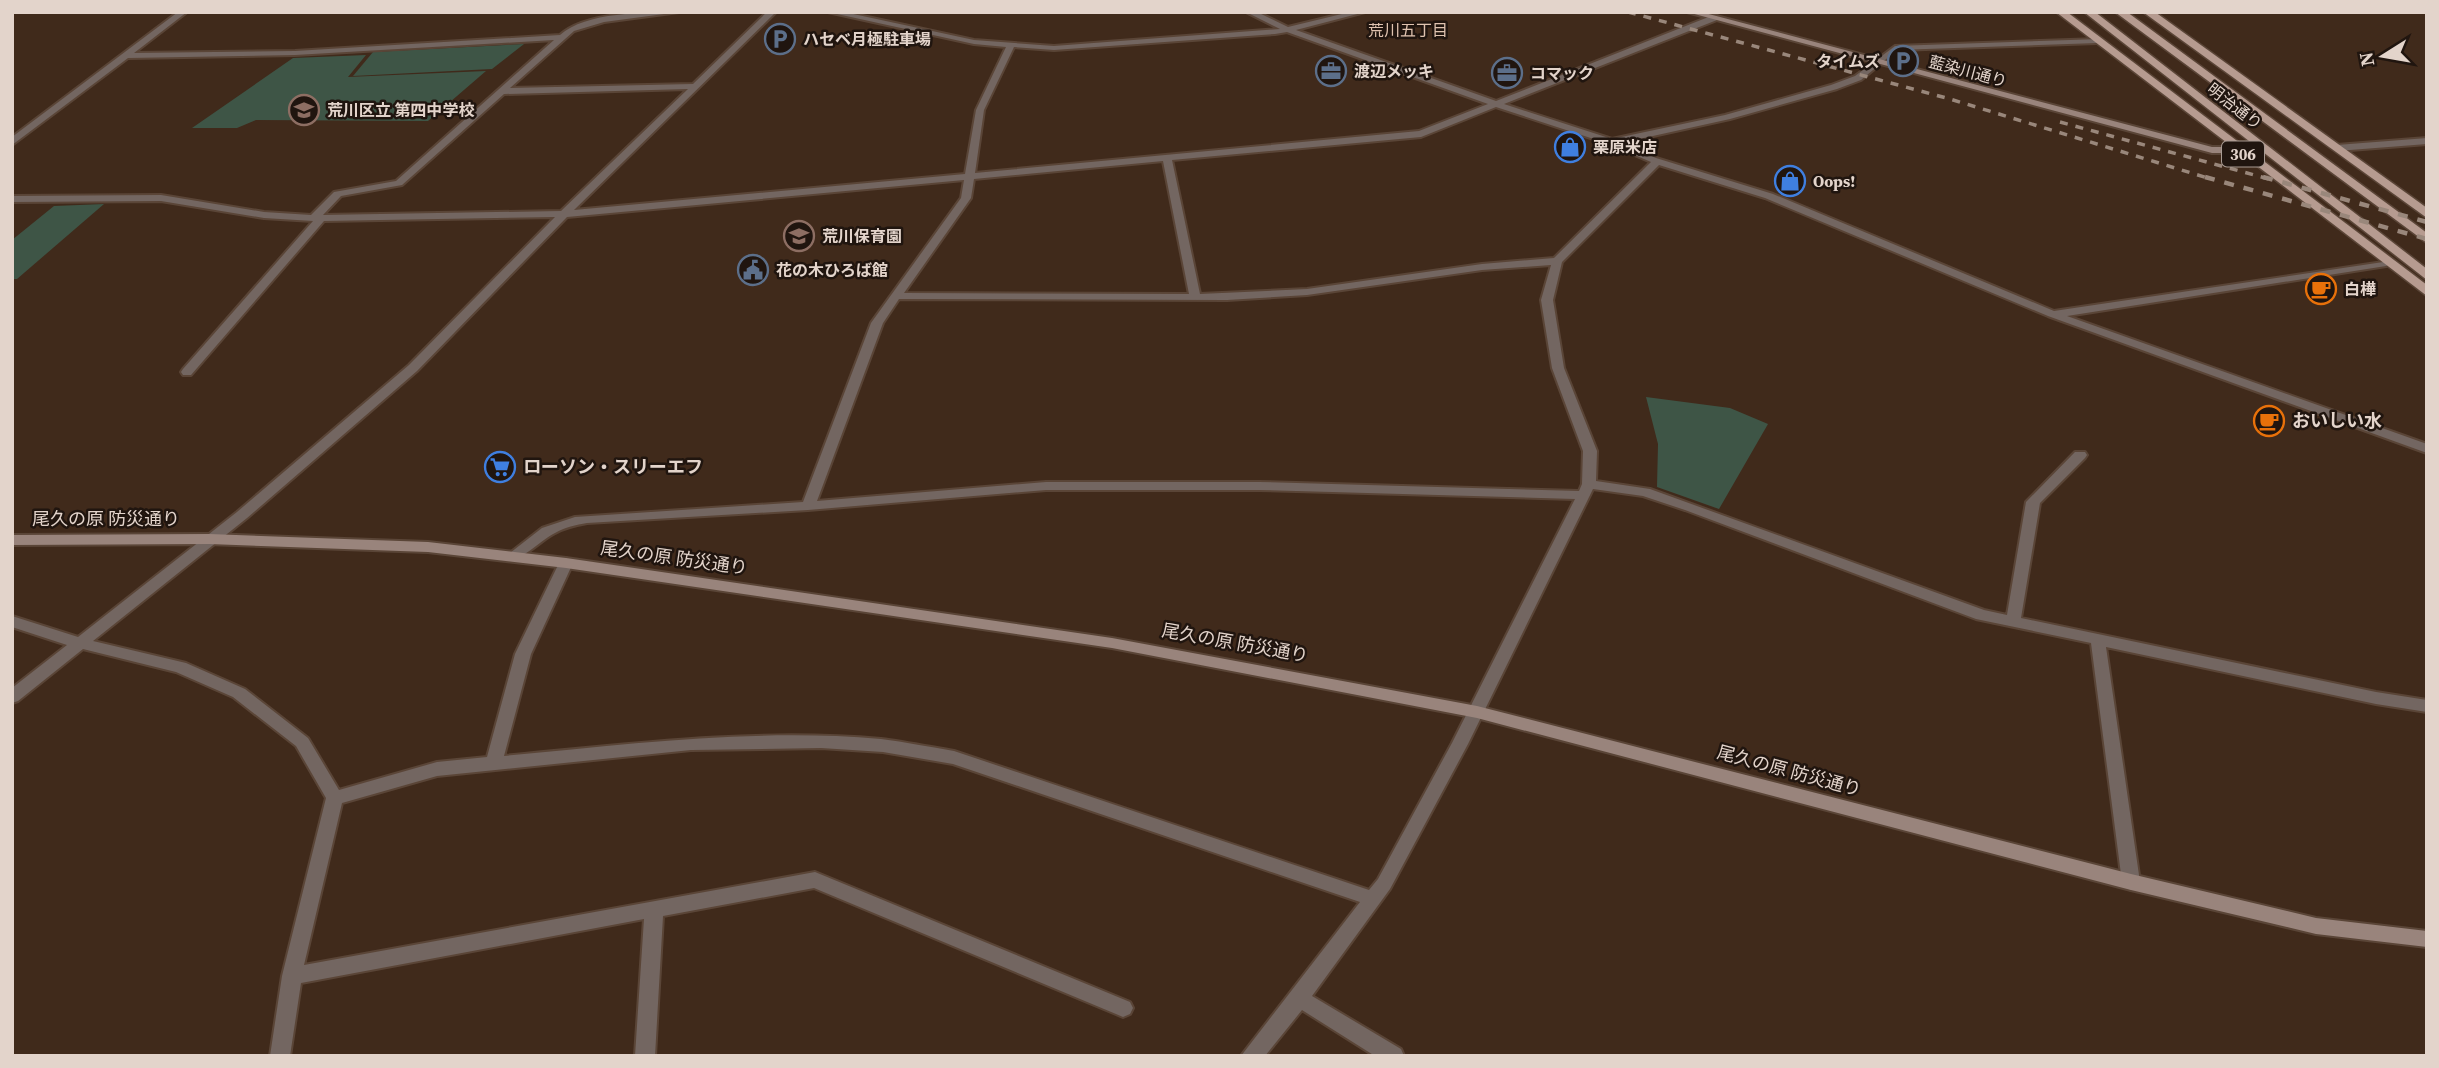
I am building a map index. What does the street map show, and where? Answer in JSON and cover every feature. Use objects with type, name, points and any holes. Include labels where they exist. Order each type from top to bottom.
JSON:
[{"type":"main road","name":"306","points":[[2061,12],[2427,292]]},
{"type":"main road","name":"明治通り","points":[[2089,12],[2427,276]]},
{"type":"main road","name":"明治通り","points":[[2120,12],[2427,239]]},
{"type":"main road","points":[[2148,12],[2427,214]]},
{"type":"street","points":[[12,142],[130,56],[184,12]]},
{"type":"street","points":[[187,372],[338,194],[399,183],[560,37],[583,23],[675,12]]},
{"type":"street","points":[[12,697],[209,539],[413,368],[564,214],[772,12]]},
{"type":"street","points":[[832,12],[1010,47],[1144,43],[1287,29],[1361,12]]},
{"type":"street","points":[[1250,12],[1287,29],[1492,104],[1769,196],[2052,314],[2427,449]]},
{"type":"street","name":"藍染川通り","points":[[1691,12],[2212,150],[2238,150]]},
{"type":"street","points":[[12,200],[161,198],[264,215],[318,218],[564,214],[1421,134],[1714,18]]},
{"type":"street","points":[[130,56],[295,53],[560,37]]},
{"type":"street","points":[[1612,142],[1727,117],[1822,91],[1858,78],[1895,48],[2097,41]]},
{"type":"street","points":[[808,506],[877,323],[965,198],[980,110],[1010,47]]},
{"type":"street","points":[[503,91],[698,86]]},
{"type":"street","points":[[2337,148],[2427,141]]},
{"type":"street","points":[[1167,159],[1195,297]]},
{"type":"street","points":[[1251,1056],[1299,998],[1373,899],[1477,712],[1586,490],[1590,451],[1558,368],[1547,300],[1557,261],[1658,161]]},
{"type":"street","points":[[2412,203],[2427,206]]},
{"type":"street","points":[[896,296],[1195,297],[1307,292],[1482,267],[1557,261]]},
{"type":"street","points":[[2052,314],[2386,263]]},
{"type":"street","points":[[2013,622],[2033,502],[2080,455]]},
{"type":"street","points":[[513,556],[540,533],[559,523],[1046,486],[1259,486],[1645,492],[1981,615],[2376,698],[2427,706]]},
{"type":"street","name":"尾久の原 防災通り","points":[[12,540],[209,539],[428,548],[566,563],[1112,643],[1477,712],[2131,883],[2316,926],[2427,939]]},
{"type":"street","points":[[494,763],[523,653],[566,563]]},
{"type":"street","points":[[12,621],[79,643],[180,667],[240,693],[302,741],[335,798],[292,976],[280,1056]]},
{"type":"street","points":[[2098,641],[2131,883]]},
{"type":"street","points":[[335,798],[437,769],[691,744],[821,742],[883,746],[954,758],[1373,899]]},
{"type":"street","points":[[292,976],[815,880],[1123,1008]]},
{"type":"street","points":[[645,1056],[654,909]]},
{"type":"street","points":[[1299,998],[1394,1056]]},
{"type":"green space","points":[[524,44],[492,69],[353,76],[373,52]]},
{"type":"green space","points":[[366,55],[348,77],[486,71],[428,121],[256,120],[237,128],[192,128],[293,58]]},
{"type":"green space","points":[[104,204],[17,279],[12,279],[12,240],[54,206]]},
{"type":"green space","points":[[1646,397],[1730,408],[1768,424],[1719,509],[1657,487],[1658,444]]},
{"type":"railway","points":[[1628,12],[1950,99],[2211,179]]},
{"type":"railway","points":[[2060,122],[2269,179]]},
{"type":"railway","points":[[2205,177],[2427,239]]},
{"type":"railway","points":[[2263,177],[2427,222]]},
{"type":"place","name":"ハセベ月極駐車場","points":[[780,39]]},
{"type":"place","name":"タイムズ","points":[[1903,61]]},
{"type":"place","name":"渡辺メッキ","points":[[1331,71]]},
{"type":"place","name":"コマック","points":[[1507,73]]},
{"type":"place","name":"荒川区立 第四中学校","points":[[304,110]]},
{"type":"place","name":"栗原米店","points":[[1570,147]]},
{"type":"place","name":"Oops!","points":[[1790,181]]},
{"type":"place","name":"荒川保育園","points":[[799,236]]},
{"type":"place","name":"花の木ひろば館","points":[[753,270]]},
{"type":"place","name":"白樺","points":[[2321,289]]},
{"type":"place","name":"おいしい水","points":[[2269,421]]},
{"type":"place","name":"ローソン・スリーエフ","points":[[500,467]]},
{"type":"district","name":"荒川五丁目","points":[[1408,30]]}]
